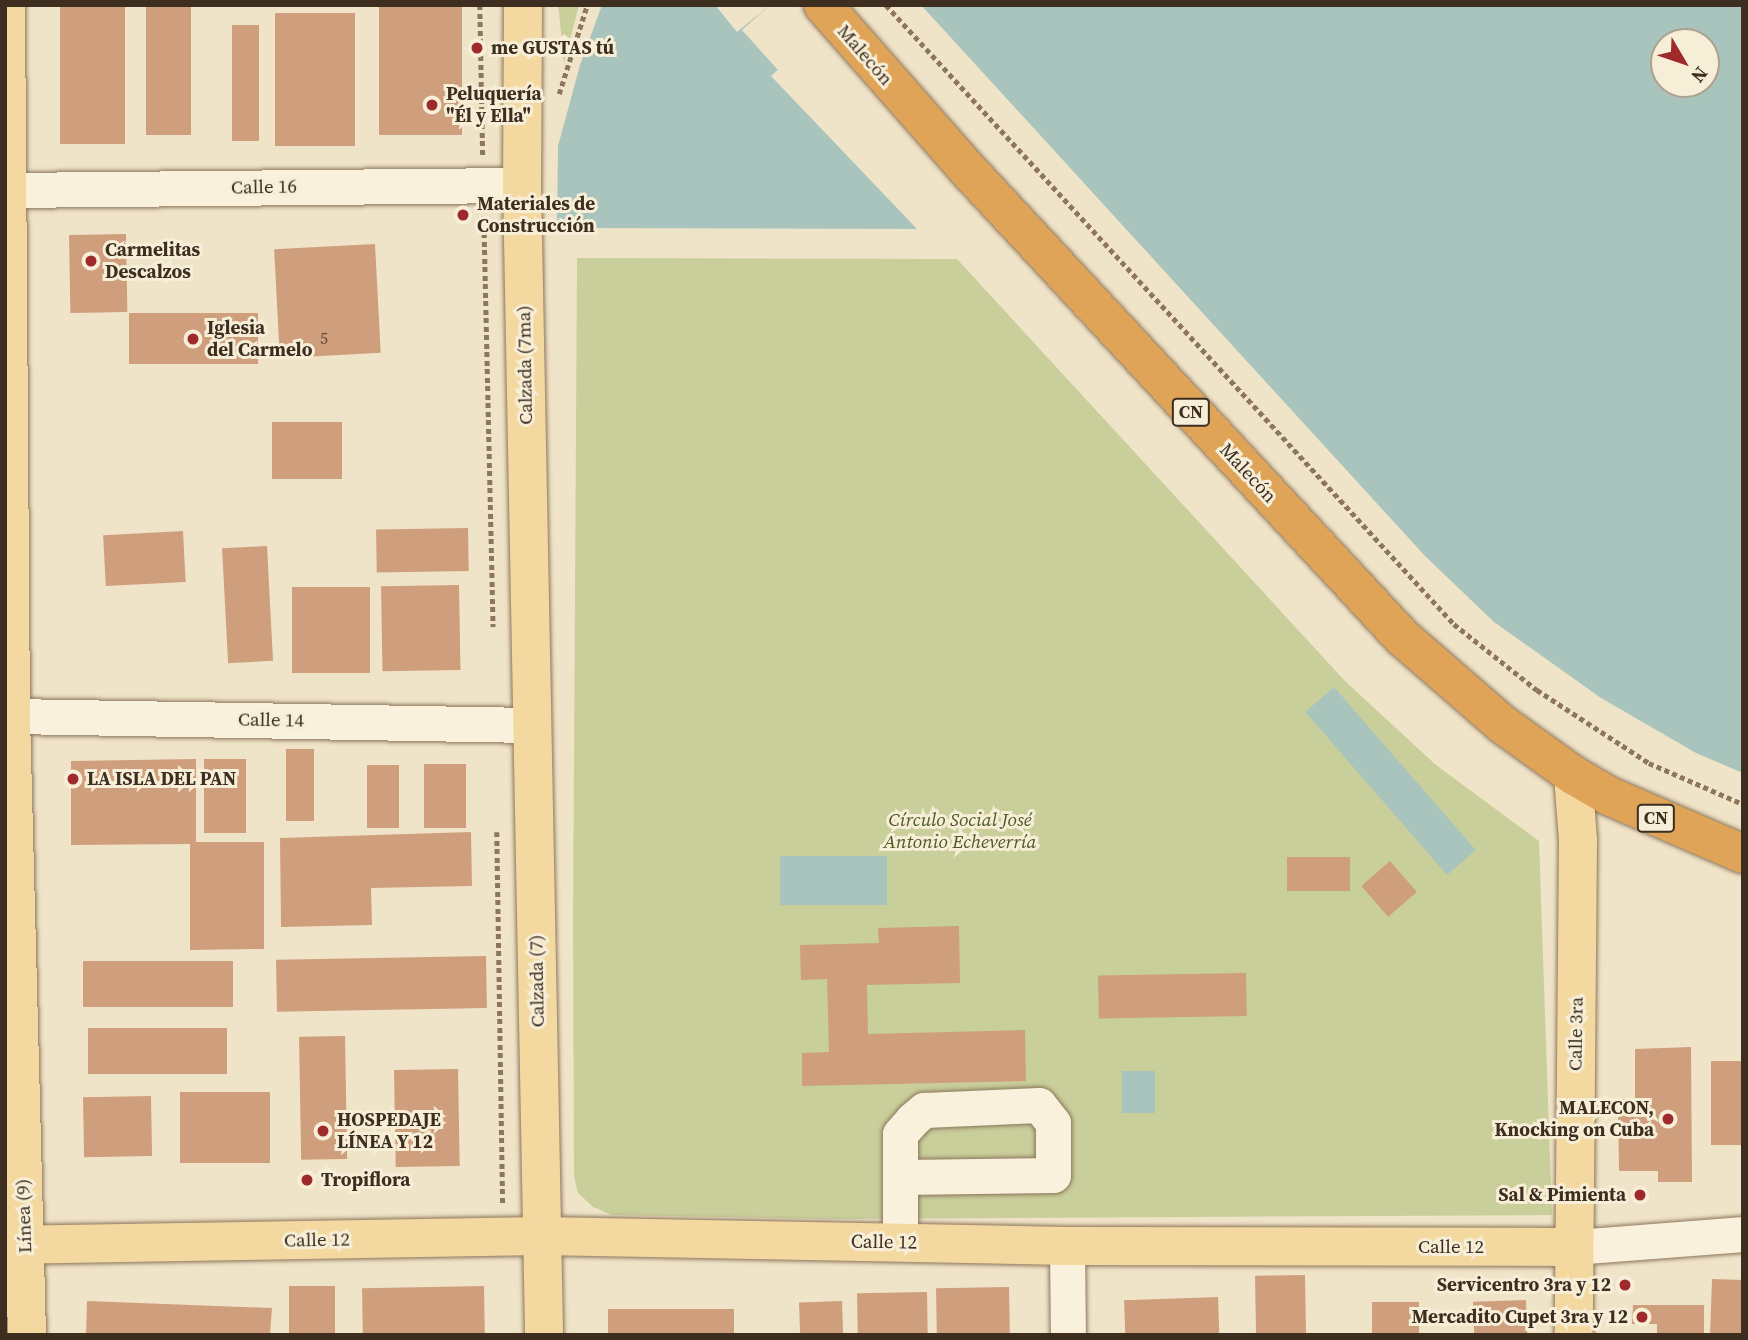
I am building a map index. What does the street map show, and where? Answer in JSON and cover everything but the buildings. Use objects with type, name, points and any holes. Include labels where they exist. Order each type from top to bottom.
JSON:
[{"type":"highway","name":"Malecón","points":[[828,13],[1393,628],[1502,724],[1573,775],[1609,796],[1743,854]]},
{"type":"main road","name":"Línea (9)","points":[[6,5],[15,1245],[27,1335]]},
{"type":"main road","name":"Calzada (7ma)","points":[[523,5],[522,185],[530,725]]},
{"type":"main road","name":"Calzada (7)","points":[[530,725],[543,1236]]},
{"type":"main road","name":"Calle 3ra","points":[[1573,775],[1578,840],[1574,1335]]},
{"type":"main road","name":"Calle 12","points":[[15,1245],[543,1236],[1066,1246],[1574,1247]]},
{"type":"main road","points":[[543,1236],[544,1335]]},
{"type":"street","name":"Calle 16","points":[[6,190],[522,185]]},
{"type":"street","name":"Calle 14","points":[[11,716],[530,725]]},
{"type":"street","points":[[900,1243],[901,1177]]},
{"type":"street","name":"Calle 12","points":[[1574,1247],[1743,1234]]},
{"type":"street","points":[[1066,1246],[1068,1335]]},
{"type":"path","points":[[480,5],[494,641]]},
{"type":"path","points":[[556,103],[587,5]]},
{"type":"path","points":[[886,5],[1454,625],[1537,690],[1649,763],[1743,804]]},
{"type":"path","points":[[497,821],[504,1237]]},
{"type":"green space","points":[[558,5],[579,5],[564,63],[559,12]]},
{"type":"green space","name":"Círculo Social José Antonio Echeverría","points":[[577,258],[957,259],[1345,681],[1436,765],[1539,841],[1552,1215],[837,1219],[612,1215],[593,1207],[578,1193],[574,1176],[573,924]]},
{"type":"water","points":[[602,5],[715,5],[737,32],[770,5],[793,56],[771,76],[917,229],[557,228],[558,146],[580,65]]},
{"type":"water","points":[[921,5],[1743,5],[1743,773],[1696,753],[1601,698],[1494,622],[1425,556]]},
{"type":"water","points":[[1334,687],[1476,850],[1447,875],[1305,712]]},
{"type":"water","points":[[780,856],[887,856],[887,905],[780,905]]},
{"type":"water","points":[[1122,1071],[1155,1071],[1155,1113],[1122,1113]]},
{"type":"pier","points":[[770,5],[851,5],[778,70],[742,30]]},
{"type":"place","name":"me GUSTAS tú","points":[[477,48]]},
{"type":"place","name":"Peluquería \"Él y Ella\"","points":[[432,105]]},
{"type":"place","name":"Materiales de Construcción","points":[[463,215]]},
{"type":"place","name":"Carmelitas Descalzos","points":[[91,261]]},
{"type":"place","name":"Iglesia del Carmelo","points":[[193,339]]},
{"type":"place","name":"LA ISLA DEL PAN","points":[[73,779]]},
{"type":"place","name":"MALECON, Knocking on Cuba","points":[[1668,1119]]},
{"type":"place","name":"HOSPEDAJE LÍNEA Y 12","points":[[323,1131]]},
{"type":"place","name":"Tropiflora","points":[[307,1180]]},
{"type":"place","name":"Sal & Pimienta","points":[[1640,1195]]},
{"type":"place","name":"Servicentro 3ra y 12","points":[[1625,1285]]},
{"type":"place","name":"Mercadito Cupet 3ra y 12","points":[[1642,1317]]}]
